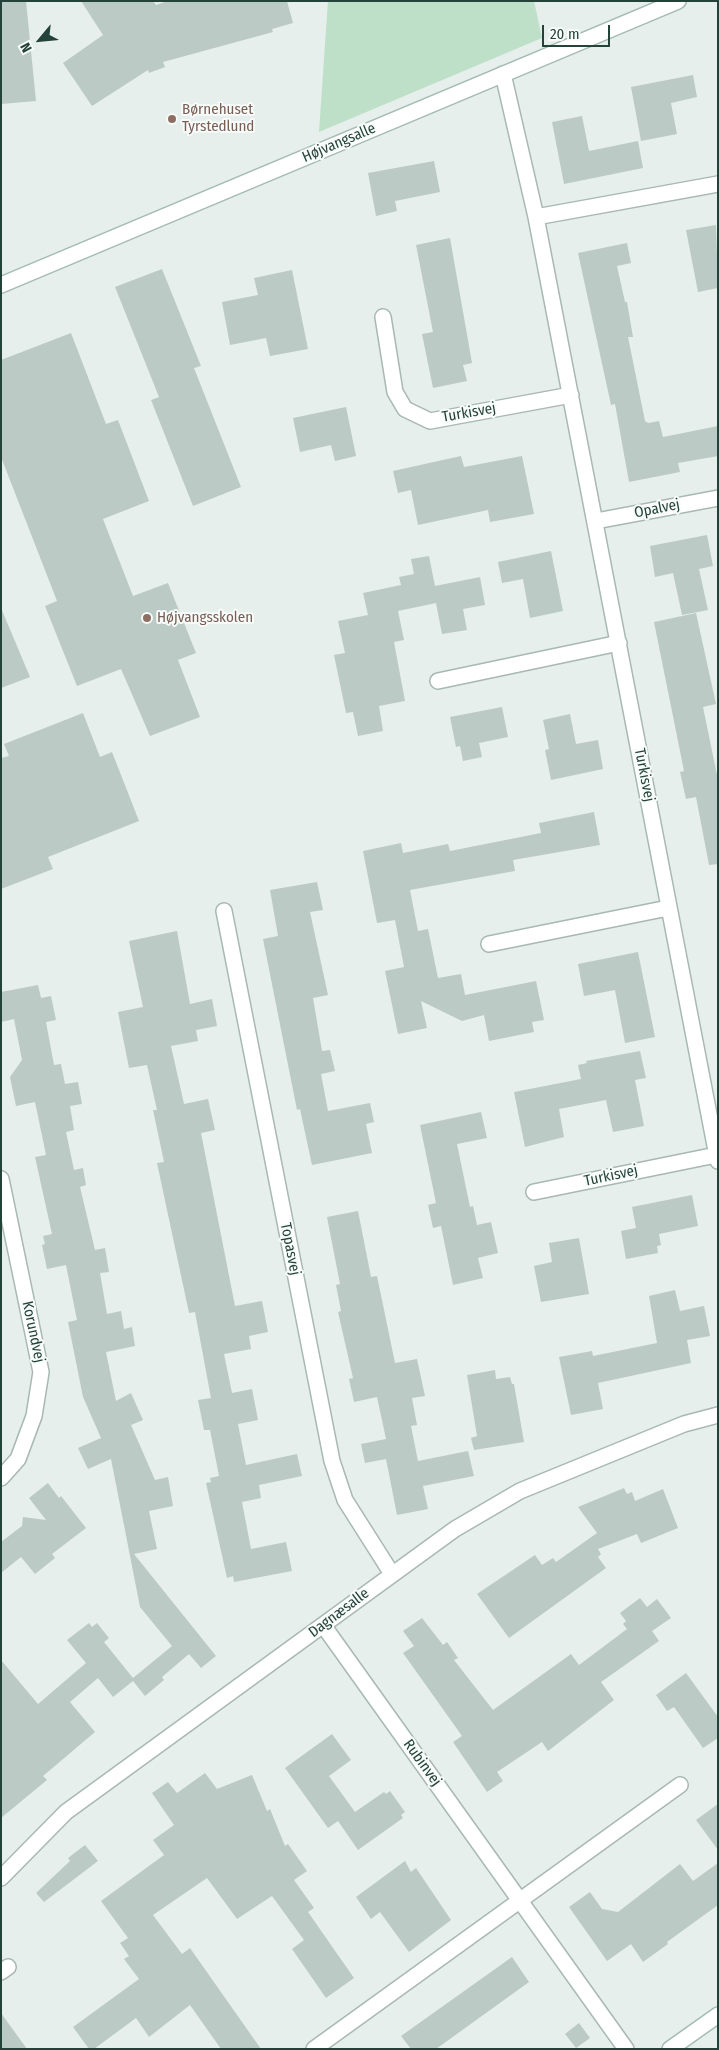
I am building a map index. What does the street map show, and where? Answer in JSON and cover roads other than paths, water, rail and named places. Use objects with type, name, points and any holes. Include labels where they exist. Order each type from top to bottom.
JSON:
[{"type":"street","name":"Højvangsalle","points":[[1,285],[678,1]]},
{"type":"street","name":"Turkisvej","points":[[503,74],[536,218],[596,521],[717,1158],[534,1192]]},
{"type":"street","points":[[536,218],[718,184]]},
{"type":"street","name":"Turkisvej","points":[[383,317],[395,392],[405,409],[430,421],[571,395]]},
{"type":"street","name":"Opalvej","points":[[596,521],[718,498]]},
{"type":"street","points":[[438,681],[619,643]]},
{"type":"street","points":[[489,944],[668,908]]},
{"type":"street","name":"Topasvej","points":[[224,911],[332,1460],[345,1500],[392,1574]]},
{"type":"street","name":"Korundvej","points":[[1,1179],[41,1372],[34,1416],[18,1459],[1,1478]]},
{"type":"street","name":"Dagnæsalle","points":[[1,1878],[66,1812],[454,1529],[520,1491],[684,1424],[718,1414]]},
{"type":"street","name":"Rubinvej","points":[[323,1625],[626,2049]]},
{"type":"street","points":[[314,2049],[680,1785]]},
{"type":"street","points":[[670,2049],[718,2015]]},
{"type":"place","name":"Børnehuset Tyrstedlund","points":[[172,119]]},
{"type":"place","name":"Højvangsskolen","points":[[147,618]]}]
